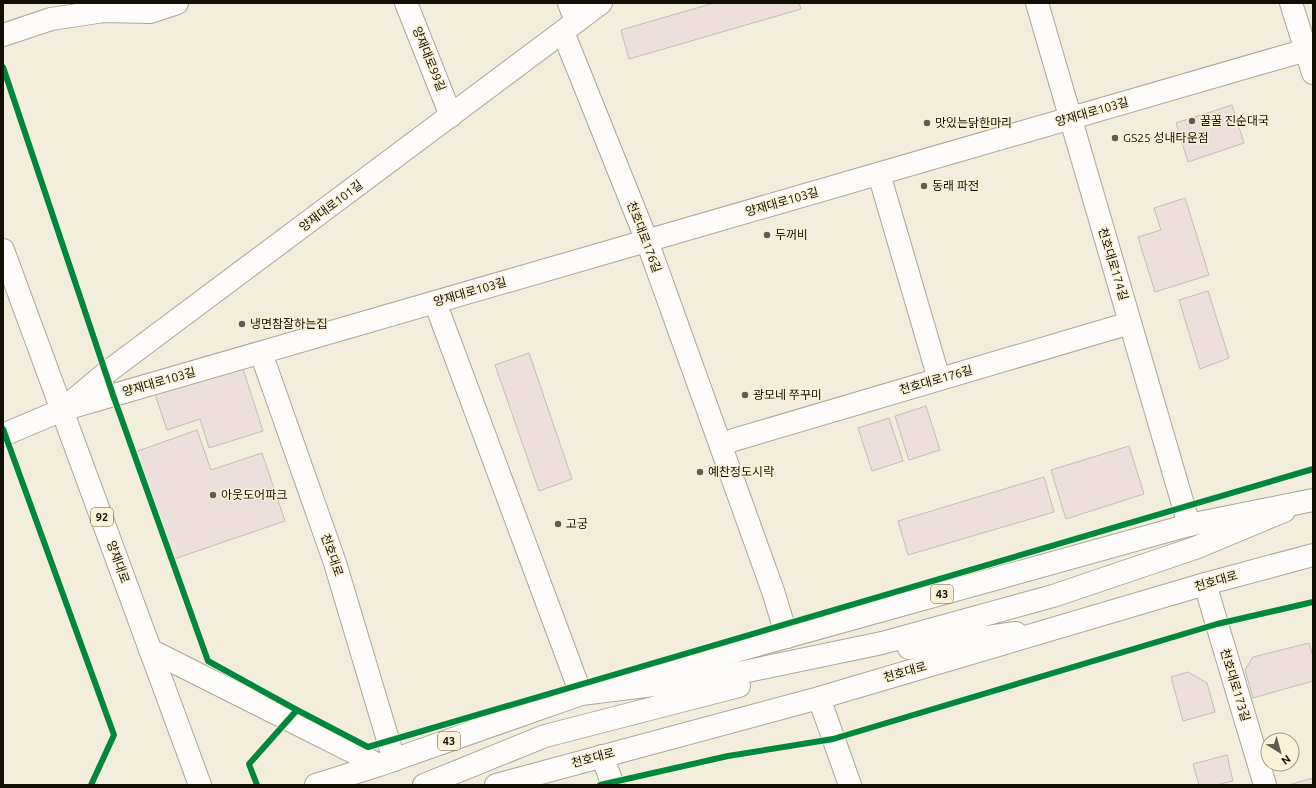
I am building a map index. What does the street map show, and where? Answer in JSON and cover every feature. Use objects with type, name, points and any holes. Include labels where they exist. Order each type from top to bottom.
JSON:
[{"type":"street","points":[[3,36],[51,19],[104,11],[148,8],[177,3]]},
{"type":"street","name":"양재대로99길","points":[[406,3],[451,116]]},
{"type":"street","name":"양재대로101길","points":[[62,410],[113,368],[451,116],[569,19],[601,3]]},
{"type":"street","name":"천호대로174길","points":[[1037,3],[1069,119],[1189,525]]},
{"type":"street","points":[[1291,3],[1309,49],[1313,73]]},
{"type":"street","name":"천호대로176길","points":[[569,19],[773,591],[787,637]]},
{"type":"street","name":"양재대로103길","points":[[62,410],[1309,49]]},
{"type":"street","points":[[879,174],[939,379]]},
{"type":"street","name":"양재대로","points":[[3,250],[200,785]]},
{"type":"street","points":[[435,302],[581,694],[718,677],[882,643],[1054,596],[1195,548],[1309,501]]},
{"type":"street","name":"천호대로176길","points":[[720,444],[1130,323]]},
{"type":"street","name":"천호대로","points":[[261,352],[335,563],[387,763]]},
{"type":"street","points":[[3,436],[62,410]]},
{"type":"street","name":"43","points":[[316,785],[387,763],[581,694],[1189,525],[1309,501]]},
{"type":"street","name":"천호대로","points":[[496,785],[819,698],[1205,584],[1313,554]]},
{"type":"street","name":"천호대로173길","points":[[1205,584],[1265,785]]},
{"type":"street","points":[[424,785],[545,736],[640,711],[818,667],[921,646],[1059,627]]},
{"type":"street","points":[[150,650],[387,763]]},
{"type":"street","points":[[819,698],[850,785]]},
{"type":"street","points":[[602,756],[614,785]]},
{"type":"building","points":[[714,3],[799,3],[801,9],[629,59],[621,30]]},
{"type":"building","points":[[1232,105],[1244,143],[1188,162],[1176,123]]},
{"type":"building","points":[[1185,198],[1209,275],[1155,292],[1138,237],[1161,230],[1154,208]]},
{"type":"building","points":[[1208,291],[1229,358],[1200,369],[1179,300]]},
{"type":"building","points":[[529,353],[572,479],[539,491],[495,365]]},
{"type":"building","points":[[242,366],[263,431],[209,448],[200,419],[167,430],[155,394]]},
{"type":"building","points":[[926,406],[940,450],[909,460],[895,416]]},
{"type":"building","points":[[889,418],[903,461],[872,471],[858,428]]},
{"type":"building","name":"아웃도어파크","points":[[197,430],[211,470],[262,453],[285,521],[174,559],[135,452]]},
{"type":"building","points":[[1129,446],[1144,494],[1066,519],[1051,470]]},
{"type":"building","points":[[1044,477],[1054,512],[908,555],[898,521]]},
{"type":"building","points":[[1309,643],[1313,656],[1313,681],[1253,698],[1245,670],[1253,657]]},
{"type":"building","points":[[1188,672],[1207,683],[1215,712],[1183,721],[1171,677]]},
{"type":"building","points":[[1227,755],[1233,781],[1216,785],[1199,785],[1193,764]]},
{"type":"building","points":[[1313,778],[1313,785],[1292,785],[1292,784]]},
{"type":"cycle path","points":[[3,67],[113,395],[208,661],[368,747],[1313,469]]},
{"type":"cycle path","points":[[3,429],[114,735],[91,785]]},
{"type":"cycle path","points":[[600,785],[728,756],[833,739],[1217,624],[1313,602]]},
{"type":"cycle path","points":[[257,785],[249,764],[297,710]]},
{"type":"place","name":"꿀꿀 진순대국","points":[[1192,121]]},
{"type":"place","name":"맛있는닭한마리","points":[[927,123]]},
{"type":"place","name":"GS25 성내타운점","points":[[1115,138]]},
{"type":"place","name":"동래 파전","points":[[924,186]]},
{"type":"place","name":"두꺼비","points":[[767,235]]},
{"type":"place","name":"냉면참잘하는집","points":[[242,324]]},
{"type":"place","name":"광모네 쭈꾸미","points":[[745,395]]},
{"type":"place","name":"예찬정도시락","points":[[700,472]]},
{"type":"place","name":"아웃도어파크","points":[[213,495]]},
{"type":"place","name":"고궁","points":[[558,524]]}]
